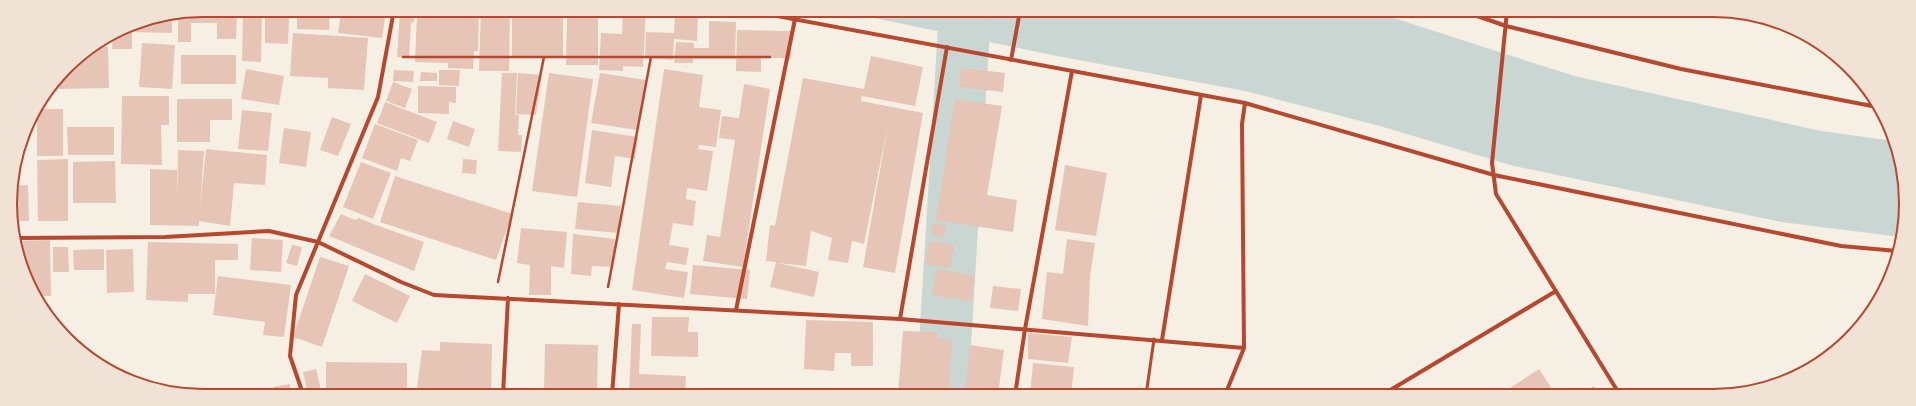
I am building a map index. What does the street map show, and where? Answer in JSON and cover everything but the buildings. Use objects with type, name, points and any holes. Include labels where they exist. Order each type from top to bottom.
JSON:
[{"type":"street","points":[[301,389],[290,356],[296,295],[378,97],[393,17]]},
{"type":"street","points":[[784,17],[1245,103],[1494,175],[1840,246],[1893,251]]},
{"type":"street","points":[[1011,60],[1019,17]]},
{"type":"street","points":[[1481,17],[1506,26],[1682,69],[1872,106]]},
{"type":"street","points":[[1507,17],[1492,163],[1496,194],[1616,389]]},
{"type":"street","points":[[736,310],[795,19]]},
{"type":"street","points":[[900,319],[947,47]]},
{"type":"street","points":[[1016,389],[1025,329],[1072,71]]},
{"type":"street","points":[[1162,340],[1201,95]]},
{"type":"street","points":[[1227,389],[1244,348],[1242,124],[1245,103]]},
{"type":"street","points":[[21,238],[164,237],[269,231],[318,242],[401,282],[434,295],[900,319],[1154,339],[1244,348]]},
{"type":"street","points":[[1392,389],[1556,291]]},
{"type":"street","points":[[504,389],[508,298]]},
{"type":"street","points":[[612,389],[619,304]]},
{"type":"lane","points":[[1147,389],[1154,339]]},
{"type":"path","points":[[386,57],[787,57]]},
{"type":"path","points":[[494,298],[544,57]]},
{"type":"path","points":[[604,303],[651,57]]},
{"type":"shaded area","points":[[870,17],[1391,17],[1574,76],[1821,131],[1888,140],[1893,155],[1899,191],[1899,215],[1896,236],[1781,222],[1514,166],[1380,126],[1245,91],[1057,56]]},
{"type":"waterway","points":[[942,389],[965,17]]}]
